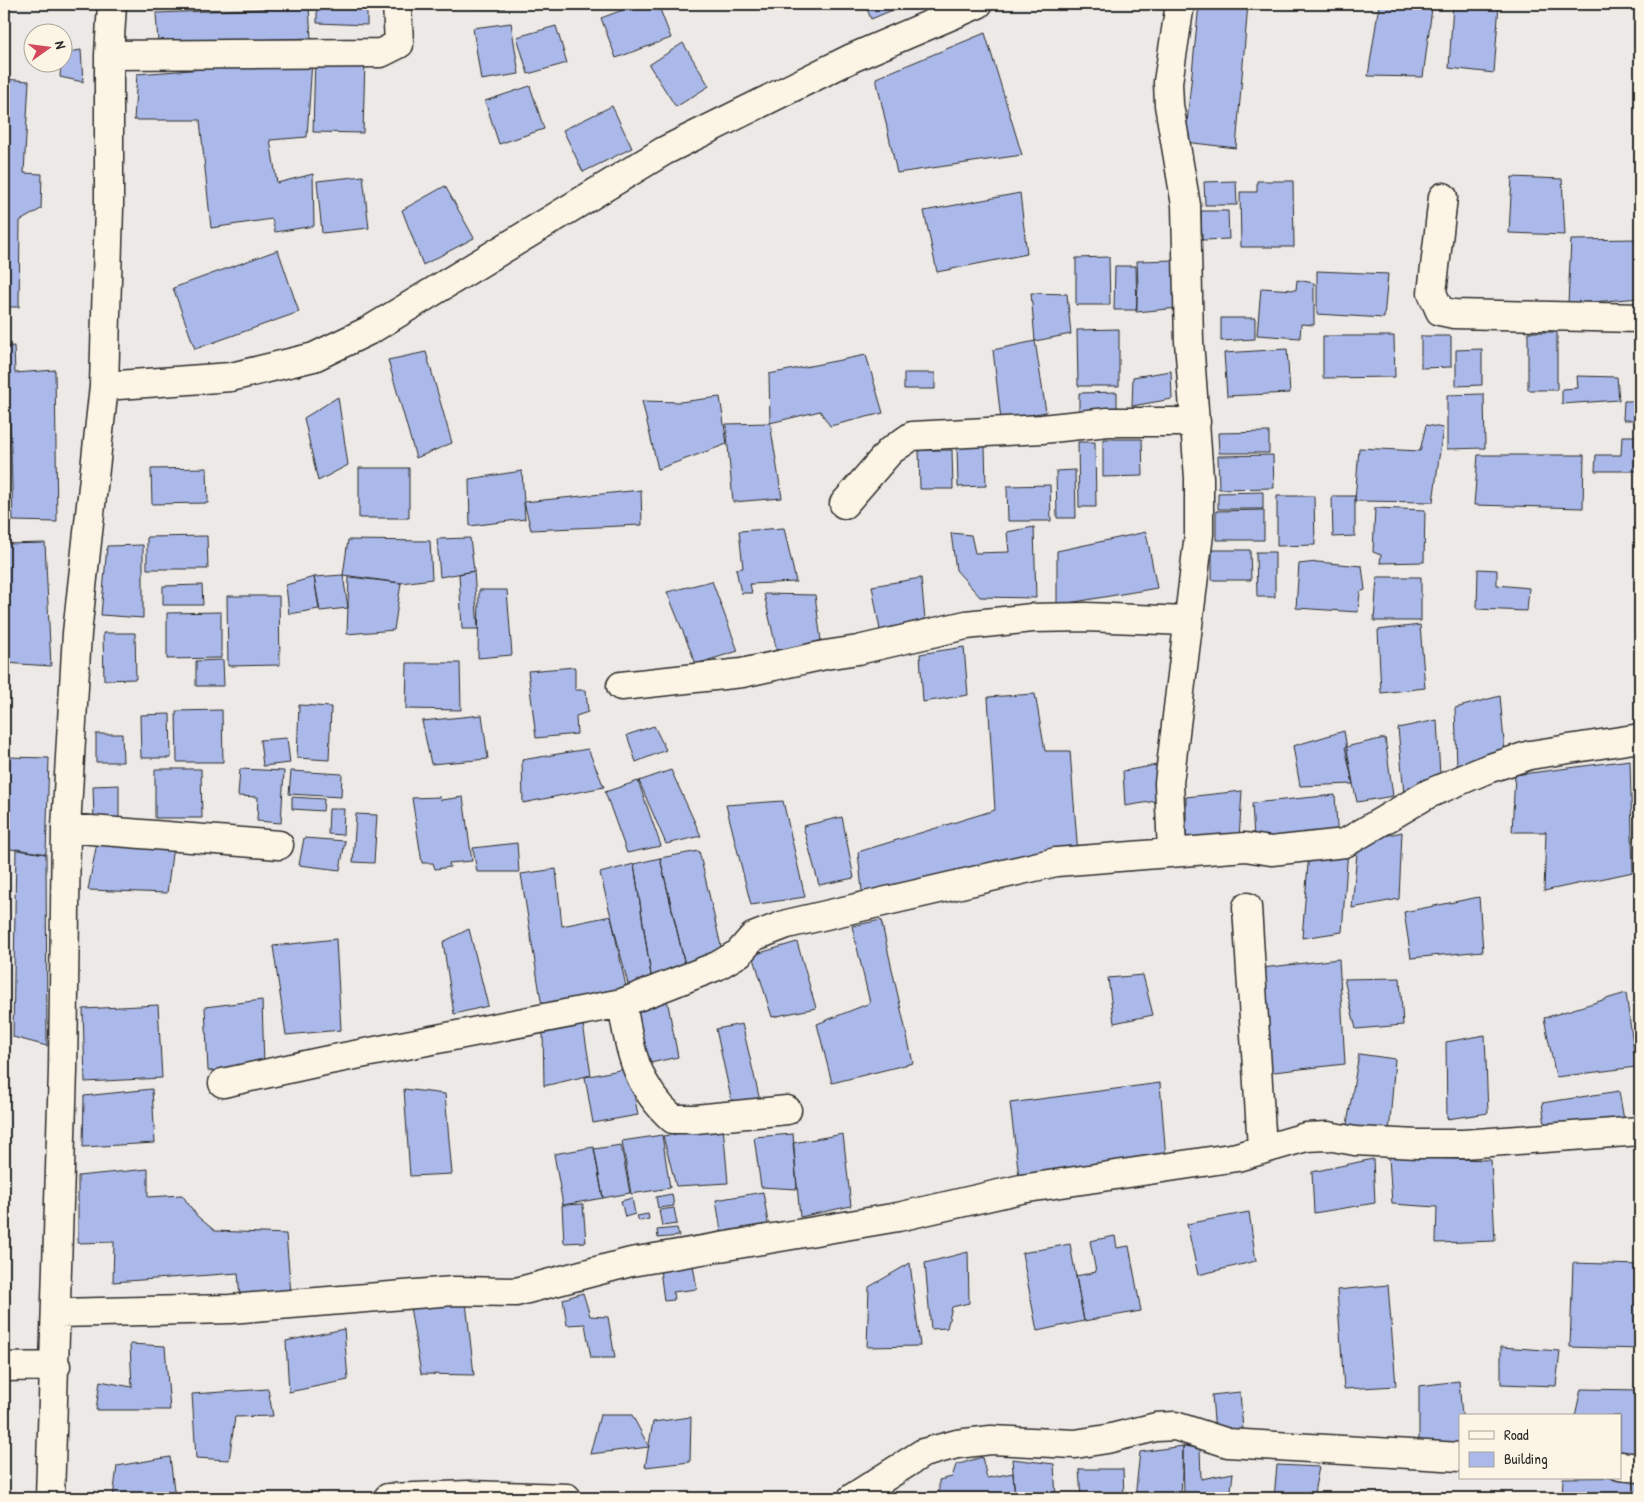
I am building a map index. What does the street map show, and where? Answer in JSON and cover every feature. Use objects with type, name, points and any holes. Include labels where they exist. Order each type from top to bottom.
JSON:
[{"type":"street","points":[[50,1498],[58,1313],[66,828],[77,633],[104,386],[109,54],[112,4]]},
{"type":"street","points":[[109,54],[381,53],[399,44],[397,4]]},
{"type":"street","points":[[104,386],[231,377],[314,357],[370,330],[664,151],[852,58],[978,4]]},
{"type":"street","points":[[1172,852],[1169,783],[1187,620],[1199,534],[1196,422],[1189,341],[1186,205],[1169,104],[1168,82],[1180,4]]},
{"type":"street","points":[[1443,197],[1432,293],[1440,311],[1454,314],[1640,318]]},
{"type":"street","points":[[844,504],[890,452],[912,436],[972,431],[1042,429],[1108,422],[1196,422]]},
{"type":"street","points":[[621,686],[742,674],[966,625],[1032,618],[1077,617],[1187,620]]},
{"type":"street","points":[[223,1083],[622,1002],[716,966],[739,953],[753,937],[812,917],[1056,862],[1245,847],[1271,851],[1345,843],[1428,794],[1487,769],[1530,754],[1640,738]]},
{"type":"street","points":[[66,828],[279,845]]},
{"type":"street","points":[[1247,908],[1262,1148]]},
{"type":"street","points":[[622,1002],[631,1053],[648,1093],[672,1119],[696,1119],[787,1110]]},
{"type":"street","points":[[58,1313],[230,1309],[453,1291],[516,1292],[631,1262],[898,1217],[1022,1189],[1237,1156],[1306,1137],[1328,1136],[1355,1141],[1418,1144],[1464,1144],[1640,1131]]},
{"type":"street","points":[[4,1367],[56,1366]]},
{"type":"street","points":[[852,1498],[923,1453],[957,1444],[991,1440],[1075,1444],[1107,1439],[1156,1427],[1175,1426],[1228,1443],[1459,1457]]},
{"type":"street","points":[[1622,1466],[1640,1468]]},
{"type":"street","points":[[388,1498],[469,1495],[567,1498]]},
{"type":"building","points":[[317,4],[367,4],[367,25],[317,23]]},
{"type":"building","points":[[476,4],[505,4],[505,8],[476,8]]},
{"type":"building","points":[[589,4],[607,4],[591,9]]},
{"type":"building","points":[[639,4],[658,4],[671,38],[616,58],[601,18]]},
{"type":"building","points":[[865,4],[899,4],[900,7],[871,19]]},
{"type":"building","points":[[1199,4],[1248,4],[1236,148],[1185,142]]},
{"type":"building","points":[[1453,4],[1499,4],[1494,73],[1449,68]]},
{"type":"building","points":[[1379,5],[1432,8],[1423,77],[1368,76]]},
{"type":"building","points":[[309,7],[311,38],[158,43],[156,13]]},
{"type":"building","points":[[511,23],[519,74],[481,80],[473,28]]},
{"type":"building","points":[[556,26],[567,63],[528,74],[517,37]]},
{"type":"building","points":[[985,33],[1022,155],[897,173],[876,78]]},
{"type":"building","points":[[683,43],[709,86],[676,107],[649,65]]},
{"type":"building","points":[[81,50],[83,82],[60,77],[60,72],[72,72],[72,51]]},
{"type":"building","points":[[315,56],[365,58],[363,133],[313,132]]},
{"type":"building","points":[[312,61],[307,137],[270,140],[277,183],[313,174],[314,226],[275,232],[272,219],[211,228],[200,120],[134,120],[137,74]]},
{"type":"building","points":[[4,79],[29,81],[24,173],[42,174],[41,209],[20,221],[19,307],[4,307]]},
{"type":"building","points":[[530,86],[544,129],[499,144],[485,101]]},
{"type":"building","points":[[612,106],[632,148],[583,172],[563,130]]},
{"type":"building","points":[[363,176],[369,228],[322,233],[317,181]]},
{"type":"building","points":[[1512,177],[1562,179],[1565,235],[1509,233]]},
{"type":"building","points":[[1236,181],[1237,205],[1205,205],[1204,182]]},
{"type":"building","points":[[1257,181],[1293,181],[1294,247],[1241,247],[1240,192],[1257,192]]},
{"type":"building","points":[[445,186],[474,238],[423,265],[402,210]]},
{"type":"building","points":[[1020,193],[1027,254],[937,272],[924,211]]},
{"type":"building","points":[[1201,211],[1228,211],[1229,239],[1202,240]]},
{"type":"building","points":[[1640,239],[1640,298],[1568,304],[1571,240]]},
{"type":"building","points":[[278,250],[299,312],[195,349],[173,288]]},
{"type":"building","points":[[1109,257],[1110,305],[1076,305],[1076,258]]},
{"type":"building","points":[[1177,260],[1179,308],[1136,312],[1138,287],[1137,261]]},
{"type":"building","points":[[1115,266],[1136,266],[1137,310],[1114,310]]},
{"type":"building","points":[[1317,271],[1388,274],[1384,318],[1317,314]]},
{"type":"building","points":[[1297,280],[1314,283],[1314,325],[1301,324],[1300,338],[1257,335],[1261,288],[1296,290]]},
{"type":"building","points":[[1031,293],[1067,294],[1071,334],[1035,341]]},
{"type":"building","points":[[1221,318],[1255,318],[1255,339],[1221,341]]},
{"type":"building","points":[[1119,329],[1119,386],[1078,386],[1077,330]]},
{"type":"building","points":[[1528,332],[1557,332],[1557,390],[1528,390]]},
{"type":"building","points":[[1323,336],[1394,336],[1395,377],[1323,378]]},
{"type":"building","points":[[1421,336],[1451,336],[1451,367],[1421,368]]},
{"type":"building","points":[[1035,341],[1046,412],[1001,420],[993,350]]},
{"type":"building","points":[[14,346],[15,373],[55,370],[57,522],[13,521],[10,417],[4,417],[4,347]]},
{"type":"building","points":[[1287,349],[1290,393],[1227,396],[1224,353]]},
{"type":"building","points":[[1482,349],[1482,385],[1456,386],[1456,350]]},
{"type":"building","points":[[426,352],[452,443],[416,458],[388,360]]},
{"type":"building","points":[[866,355],[883,413],[830,426],[820,411],[770,423],[769,374]]},
{"type":"building","points":[[1171,371],[1172,399],[1132,406],[1133,377]]},
{"type":"building","points":[[904,373],[935,373],[935,389],[904,389]]},
{"type":"building","points":[[1577,376],[1617,377],[1619,400],[1562,404],[1562,389],[1578,388]]},
{"type":"building","points":[[1117,392],[1117,418],[1079,419],[1079,393]]},
{"type":"building","points":[[1484,394],[1485,448],[1447,449],[1447,395]]},
{"type":"building","points":[[338,397],[348,465],[318,481],[304,418]]},
{"type":"building","points":[[720,397],[727,444],[658,469],[642,401],[680,402]]},
{"type":"building","points":[[1624,401],[1640,401],[1640,420],[1623,420]]},
{"type":"building","points":[[770,423],[782,498],[733,502],[726,424]]},
{"type":"building","points":[[1426,425],[1443,428],[1433,502],[1355,501],[1359,448],[1420,451]]},
{"type":"building","points":[[1269,432],[1269,453],[1219,453],[1218,433]]},
{"type":"building","points":[[1622,436],[1640,436],[1640,471],[1595,471],[1596,455],[1621,455]]},
{"type":"building","points":[[1103,439],[1142,439],[1143,476],[1103,477]]},
{"type":"building","points":[[1078,442],[1095,442],[1096,507],[1079,507]]},
{"type":"building","points":[[957,446],[985,446],[986,486],[958,487]]},
{"type":"building","points":[[919,450],[952,450],[953,489],[920,489]]},
{"type":"building","points":[[1273,455],[1274,488],[1219,489],[1218,456]]},
{"type":"building","points":[[1478,455],[1584,455],[1583,508],[1474,505]]},
{"type":"building","points":[[207,468],[208,503],[152,504],[151,469]]},
{"type":"building","points":[[359,468],[409,468],[409,518],[359,518]]},
{"type":"building","points":[[1075,470],[1076,518],[1057,518],[1056,471]]},
{"type":"building","points":[[522,471],[525,519],[470,526],[469,479]]},
{"type":"building","points":[[1050,485],[1051,521],[1008,521],[1007,486]]},
{"type":"building","points":[[641,490],[642,525],[531,530],[524,502]]},
{"type":"building","points":[[1263,492],[1263,509],[1218,509],[1218,493]]},
{"type":"building","points":[[1277,496],[1314,496],[1315,545],[1277,546]]},
{"type":"building","points":[[1332,496],[1355,496],[1355,536],[1333,537]]},
{"type":"building","points":[[1375,508],[1425,510],[1424,562],[1380,563],[1381,555],[1373,552]]},
{"type":"building","points":[[1264,510],[1264,540],[1216,540],[1216,511]]},
{"type":"building","points":[[1034,527],[1036,598],[980,597],[956,570],[951,533],[971,535],[975,553],[1009,552],[1007,532]]},
{"type":"building","points":[[784,528],[796,582],[750,584],[752,593],[741,593],[736,569],[743,568],[739,531]]},
{"type":"building","points":[[1146,532],[1157,588],[1057,605],[1057,551]]},
{"type":"building","points":[[207,536],[208,569],[147,569],[147,537]]},
{"type":"building","points":[[470,538],[474,571],[440,577],[437,539]]},
{"type":"building","points":[[348,540],[430,541],[432,579],[401,583],[343,575]]},
{"type":"building","points":[[45,543],[51,666],[4,663],[4,544]]},
{"type":"building","points":[[143,545],[143,618],[101,615],[107,546]]},
{"type":"building","points":[[1212,550],[1250,550],[1251,580],[1212,580]]},
{"type":"building","points":[[1256,552],[1275,552],[1275,597],[1257,597]]},
{"type":"building","points":[[1317,562],[1362,566],[1365,590],[1360,592],[1358,612],[1296,608],[1299,564]]},
{"type":"building","points":[[1478,569],[1497,570],[1497,585],[1529,588],[1527,611],[1477,609]]},
{"type":"building","points":[[474,571],[478,629],[462,629],[459,574]]},
{"type":"building","points":[[343,575],[348,608],[320,611],[314,577]]},
{"type":"building","points":[[314,577],[319,609],[289,614],[286,585]]},
{"type":"building","points":[[349,577],[401,583],[394,630],[347,634]]},
{"type":"building","points":[[1377,577],[1421,577],[1421,621],[1374,621]]},
{"type":"building","points":[[921,578],[925,619],[880,630],[872,586]]},
{"type":"building","points":[[712,581],[738,651],[696,664],[667,592]]},
{"type":"building","points":[[202,585],[203,605],[163,605],[163,586]]},
{"type":"building","points":[[479,590],[507,590],[512,655],[478,658]]},
{"type":"building","points":[[764,594],[815,595],[821,641],[777,652]]},
{"type":"building","points":[[227,596],[279,596],[280,665],[228,666]]},
{"type":"building","points":[[221,612],[221,658],[167,659],[167,613]]},
{"type":"building","points":[[1420,625],[1425,688],[1381,693],[1378,630]]},
{"type":"building","points":[[103,633],[135,633],[136,679],[104,680]]},
{"type":"building","points":[[964,647],[968,695],[923,702],[920,654]]},
{"type":"building","points":[[223,660],[224,686],[196,686],[196,661]]},
{"type":"building","points":[[407,663],[460,663],[461,710],[406,709]]},
{"type":"building","points":[[575,667],[575,690],[586,690],[588,712],[576,716],[577,734],[536,738],[528,671]]},
{"type":"building","points":[[1035,694],[1045,751],[1070,751],[1078,855],[863,900],[858,852],[995,810],[988,697]]},
{"type":"building","points":[[1500,696],[1505,753],[1457,767],[1455,708]]},
{"type":"building","points":[[299,705],[331,707],[329,760],[297,758]]},
{"type":"building","points":[[222,710],[223,762],[177,762],[176,711]]},
{"type":"building","points":[[170,714],[171,758],[141,758],[140,715]]},
{"type":"building","points":[[482,715],[488,759],[431,764],[422,721]]},
{"type":"building","points":[[1437,720],[1440,776],[1404,795],[1398,728]]},
{"type":"building","points":[[654,726],[666,750],[636,762],[627,735]]},
{"type":"building","points":[[1344,731],[1353,784],[1300,786],[1293,746]]},
{"type":"building","points":[[96,734],[122,734],[123,762],[96,762]]},
{"type":"building","points":[[287,738],[290,763],[263,766],[260,740]]},
{"type":"building","points":[[1385,738],[1393,796],[1357,802],[1345,747]]},
{"type":"building","points":[[588,749],[604,787],[523,803],[522,760]]},
{"type":"building","points":[[8,757],[49,758],[46,854],[4,848],[4,792]]},
{"type":"building","points":[[1630,760],[1633,872],[1544,891],[1546,832],[1512,832],[1515,775]]},
{"type":"building","points":[[1157,765],[1156,801],[1125,806],[1123,771]]},
{"type":"building","points":[[155,769],[201,769],[202,818],[155,818]]},
{"type":"building","points":[[240,769],[284,771],[281,823],[257,821],[258,797],[238,796]]},
{"type":"building","points":[[671,770],[701,836],[666,844],[639,781]]},
{"type":"building","points":[[291,771],[342,774],[341,797],[289,794]]},
{"type":"building","points":[[638,781],[661,846],[627,853],[605,792]]},
{"type":"building","points":[[119,785],[119,819],[94,819],[93,786]]},
{"type":"building","points":[[1242,791],[1239,839],[1186,843],[1186,797]]},
{"type":"building","points":[[1335,795],[1338,841],[1254,839],[1252,803]]},
{"type":"building","points":[[292,797],[324,799],[323,811],[292,809]]},
{"type":"building","points":[[440,797],[441,800],[463,797],[472,861],[449,863],[450,867],[435,869],[433,863],[422,863],[412,798]]},
{"type":"building","points":[[783,801],[805,897],[751,905],[726,805]]},
{"type":"building","points":[[329,809],[344,809],[343,835],[328,834]]},
{"type":"building","points":[[356,814],[377,815],[374,863],[353,862]]},
{"type":"building","points":[[842,817],[854,878],[819,885],[803,826]]},
{"type":"building","points":[[1402,832],[1399,899],[1352,908],[1358,842]]},
{"type":"building","points":[[98,837],[173,846],[167,893],[88,890]]},
{"type":"building","points":[[304,838],[345,841],[340,870],[299,865]]},
{"type":"building","points":[[517,843],[519,872],[477,872],[473,848]]},
{"type":"building","points":[[16,849],[46,854],[47,1046],[13,1037]]},
{"type":"building","points":[[1348,849],[1342,932],[1302,938],[1309,852]]},
{"type":"building","points":[[699,851],[723,955],[685,965],[660,858]]},
{"type":"building","points":[[660,858],[685,965],[652,982],[634,864]]},
{"type":"building","points":[[634,864],[652,982],[629,988],[600,873]]},
{"type":"building","points":[[556,869],[562,926],[611,916],[628,996],[543,1013],[521,874]]},
{"type":"building","points":[[1479,897],[1483,951],[1411,958],[1404,912]]},
{"type":"building","points":[[881,920],[913,1063],[832,1083],[817,1024],[870,1003],[852,926]]},
{"type":"building","points":[[469,929],[488,1006],[454,1014],[443,942]]},
{"type":"building","points":[[336,939],[341,1030],[286,1035],[273,946]]},
{"type":"building","points":[[797,942],[816,1008],[772,1017],[753,955]]},
{"type":"building","points":[[1339,959],[1345,1064],[1265,1073],[1262,968]]},
{"type":"building","points":[[1143,975],[1153,1015],[1114,1023],[1108,978]]},
{"type":"building","points":[[1400,978],[1403,1025],[1356,1029],[1344,979]]},
{"type":"building","points":[[1626,993],[1636,1067],[1556,1077],[1544,1018]]},
{"type":"building","points":[[666,994],[678,1057],[641,1065],[630,1007]]},
{"type":"building","points":[[262,1000],[264,1066],[208,1071],[205,1007]]},
{"type":"building","points":[[158,1005],[162,1078],[85,1082],[83,1009]]},
{"type":"building","points":[[583,1024],[591,1075],[544,1086],[543,1031]]},
{"type":"building","points":[[742,1024],[761,1105],[734,1112],[716,1029]]},
{"type":"building","points":[[1485,1035],[1488,1113],[1447,1119],[1446,1042]]},
{"type":"building","points":[[1359,1054],[1395,1059],[1389,1134],[1346,1130]]},
{"type":"building","points":[[629,1068],[638,1115],[593,1123],[585,1077]]},
{"type":"building","points":[[1160,1083],[1166,1159],[1020,1185],[1010,1103]]},
{"type":"building","points":[[152,1089],[155,1143],[83,1147],[84,1096]]},
{"type":"building","points":[[404,1089],[445,1094],[452,1174],[410,1176]]},
{"type":"building","points":[[1619,1091],[1624,1120],[1546,1132],[1542,1103]]},
{"type":"building","points":[[723,1126],[728,1183],[676,1186],[663,1136]]},
{"type":"building","points":[[793,1134],[797,1189],[761,1187],[754,1137]]},
{"type":"building","points":[[843,1134],[851,1206],[800,1217],[793,1143]]},
{"type":"building","points":[[662,1135],[670,1188],[631,1194],[622,1141]]},
{"type":"building","points":[[621,1145],[630,1193],[603,1198],[594,1149]]},
{"type":"building","points":[[594,1147],[603,1198],[563,1205],[554,1154]]},
{"type":"building","points":[[1389,1157],[1491,1160],[1495,1241],[1436,1243],[1437,1207],[1392,1204]]},
{"type":"building","points":[[1373,1159],[1375,1203],[1314,1213],[1312,1172]]},
{"type":"building","points":[[148,1169],[148,1197],[182,1195],[197,1216],[215,1231],[286,1234],[291,1294],[240,1298],[238,1273],[113,1282],[114,1242],[78,1243],[78,1176]]},
{"type":"building","points":[[763,1192],[770,1235],[723,1243],[716,1200]]},
{"type":"building","points":[[672,1194],[674,1206],[658,1208],[656,1197]]},
{"type":"building","points":[[632,1198],[635,1214],[625,1217],[621,1201]]},
{"type":"building","points":[[583,1204],[586,1242],[564,1243],[562,1205]]},
{"type":"building","points":[[674,1208],[677,1224],[662,1226],[659,1210]]},
{"type":"building","points":[[1249,1212],[1256,1261],[1198,1275],[1187,1224]]},
{"type":"building","points":[[648,1214],[649,1219],[639,1221],[637,1216]]},
{"type":"building","points":[[677,1228],[679,1236],[658,1238],[657,1230]]},
{"type":"building","points":[[1115,1236],[1117,1248],[1129,1246],[1141,1311],[1084,1321],[1076,1276],[1096,1272],[1090,1241]]},
{"type":"building","points":[[1070,1244],[1084,1321],[1037,1331],[1022,1253]]},
{"type":"building","points":[[968,1252],[969,1303],[952,1307],[947,1328],[931,1329],[925,1263]]},
{"type":"building","points":[[910,1263],[920,1346],[867,1347],[869,1287]]},
{"type":"building","points":[[1573,1263],[1640,1265],[1640,1349],[1570,1347]]},
{"type":"building","points":[[693,1265],[697,1289],[673,1292],[674,1300],[664,1301],[660,1270]]},
{"type":"building","points":[[1388,1285],[1396,1386],[1344,1389],[1337,1290]]},
{"type":"building","points":[[583,1293],[590,1316],[608,1317],[615,1358],[591,1358],[585,1324],[567,1325],[563,1299]]},
{"type":"building","points":[[466,1302],[474,1375],[421,1374],[410,1307]]},
{"type":"building","points":[[344,1329],[348,1380],[289,1392],[286,1341]]},
{"type":"building","points":[[130,1344],[165,1346],[170,1410],[96,1410],[100,1381],[132,1387]]},
{"type":"building","points":[[1501,1347],[1560,1351],[1556,1386],[1501,1384]]},
{"type":"building","points":[[1459,1381],[1462,1414],[1459,1414],[1459,1445],[1419,1445],[1419,1386]]},
{"type":"building","points":[[268,1389],[273,1416],[235,1417],[229,1460],[196,1458],[192,1394]]},
{"type":"building","points":[[1581,1389],[1640,1390],[1640,1454],[1622,1454],[1622,1414],[1575,1414]]},
{"type":"building","points":[[1240,1392],[1243,1430],[1215,1433],[1212,1395]]},
{"type":"building","points":[[600,1415],[632,1415],[649,1447],[590,1454]]},
{"type":"building","points":[[691,1417],[690,1462],[645,1467],[653,1422]]},
{"type":"building","points":[[1183,1446],[1181,1498],[1135,1498],[1140,1452]]},
{"type":"building","points":[[1183,1446],[1200,1448],[1201,1479],[1233,1473],[1230,1498],[1184,1498]]},
{"type":"building","points":[[170,1457],[175,1498],[113,1498],[117,1466]]},
{"type":"building","points":[[982,1457],[987,1478],[1013,1473],[1015,1498],[939,1498],[939,1480],[952,1477],[956,1465]]},
{"type":"building","points":[[1012,1459],[1054,1464],[1056,1498],[1015,1498]]},
{"type":"building","points":[[1277,1465],[1319,1467],[1313,1498],[1274,1498]]},
{"type":"building","points":[[1079,1469],[1123,1469],[1124,1498],[1081,1498]]},
{"type":"building","points":[[1622,1477],[1640,1477],[1640,1498],[1562,1498],[1563,1480],[1622,1480]]}]
